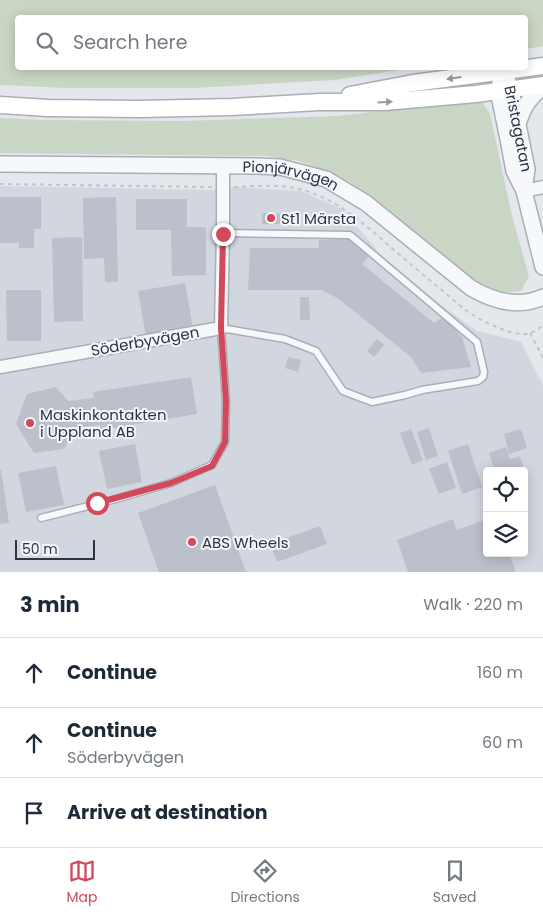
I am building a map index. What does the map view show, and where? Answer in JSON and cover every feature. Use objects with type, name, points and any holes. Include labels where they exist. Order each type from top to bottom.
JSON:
[{"type":"main road","points":[[528,68],[543,66]]},
{"type":"main road","points":[[319,102],[412,83],[511,70]]},
{"type":"main road","points":[[0,105],[48,108],[140,109],[232,107],[319,102],[384,102],[543,86]]},
{"type":"street","name":"Bristagatan","points":[[503,71],[514,171],[524,191],[543,267]]},
{"type":"street","points":[[518,124],[522,110],[543,86]]},
{"type":"street","name":"Bristagatan","points":[[505,90],[518,124],[527,169],[524,191]]},
{"type":"street","name":"Pionjärvägen","points":[[0,164],[280,167],[326,179],[366,203],[471,288],[484,296],[517,303],[543,297]]},
{"type":"street","name":"Söderbyvägen","points":[[0,367],[221,328],[223,166]]},
{"type":"street","points":[[524,191],[543,187]]},
{"type":"lane","points":[[41,518],[171,483],[212,466],[225,442],[226,401],[221,328],[285,339],[316,351],[343,391],[372,402],[422,390],[478,381],[483,377],[484,372],[477,342],[350,235],[223,234]]},
{"type":"path","points":[[0,184],[266,186],[297,189],[324,198],[348,211],[476,318],[517,334],[530,333],[543,326]]},
{"type":"path","points":[[530,333],[543,358]]},
{"type":"shaded area","points":[[0,186],[214,190],[233,187],[301,191],[342,209],[380,254],[442,306],[477,331],[521,342],[543,385],[543,572],[0,572]]},
{"type":"green space","points":[[0,0],[543,0],[543,46],[528,49],[528,15],[15,15],[15,70],[399,70],[334,80],[195,88],[68,88],[0,85]]},
{"type":"green space","points":[[482,102],[490,114],[512,216],[529,276],[521,291],[498,293],[468,282],[386,207],[348,181],[299,161],[266,156],[0,153],[0,118],[182,121],[337,116]]},
{"type":"building","points":[[0,197],[41,197],[41,229],[34,229],[34,248],[19,248],[19,243],[0,243]]},
{"type":"building","points":[[116,197],[118,282],[105,282],[104,258],[84,259],[83,198]]},
{"type":"building","points":[[136,199],[187,199],[187,227],[206,227],[206,275],[172,276],[171,230],[136,230]]},
{"type":"building","points":[[262,213],[284,214],[284,224],[262,224]]},
{"type":"building","points":[[82,237],[83,321],[54,322],[52,238]]},
{"type":"building","points":[[349,238],[370,255],[362,264],[434,323],[443,317],[462,337],[471,367],[421,373],[411,357],[339,299],[322,290],[248,290],[250,248],[319,248],[319,240]]},
{"type":"building","points":[[185,283],[193,328],[146,336],[138,291]]},
{"type":"building","points":[[6,290],[41,290],[41,341],[7,341]]},
{"type":"building","points":[[300,297],[309,297],[310,320],[300,320]]},
{"type":"building","points":[[377,339],[384,345],[374,357],[367,351]]},
{"type":"building","points":[[288,357],[301,360],[298,372],[285,368]]},
{"type":"building","points":[[191,377],[197,414],[101,430],[100,425],[75,428],[64,449],[34,453],[16,424],[27,394],[56,387],[68,401],[94,398],[93,392]]},
{"type":"building","points":[[429,428],[438,456],[426,460],[417,432]]},
{"type":"building","points":[[411,429],[423,460],[412,465],[400,433]]},
{"type":"building","points":[[521,429],[527,448],[509,454],[504,434]]},
{"type":"building","points":[[135,444],[142,482],[107,489],[99,451]]},
{"type":"building","points":[[468,444],[482,487],[462,494],[448,451]]},
{"type":"building","points":[[506,447],[510,459],[520,456],[524,467],[494,467],[489,453]]},
{"type":"building","points":[[447,462],[456,488],[439,494],[429,469]]},
{"type":"building","points":[[56,466],[64,505],[26,512],[18,473]]},
{"type":"building","points":[[0,470],[9,523],[0,524]]},
{"type":"building","name":"ABS Wheels","points":[[215,485],[246,572],[159,572],[138,513]]},
{"type":"building","points":[[453,519],[457,530],[483,520],[483,557],[510,557],[516,572],[408,572],[397,540]]},
{"type":"building","points":[[320,526],[327,544],[277,562],[270,544]]},
{"type":"place","name":"St1 Märsta","points":[[271,218]]},
{"type":"place","name":"Maskinkontakten i Uppland AB","points":[[30,423]]},
{"type":"place","name":"ABS Wheels","points":[[192,542]]},
{"type":"route","points":[[97,503],[171,483],[212,466],[225,442],[226,401],[221,328],[223,234]]}]
